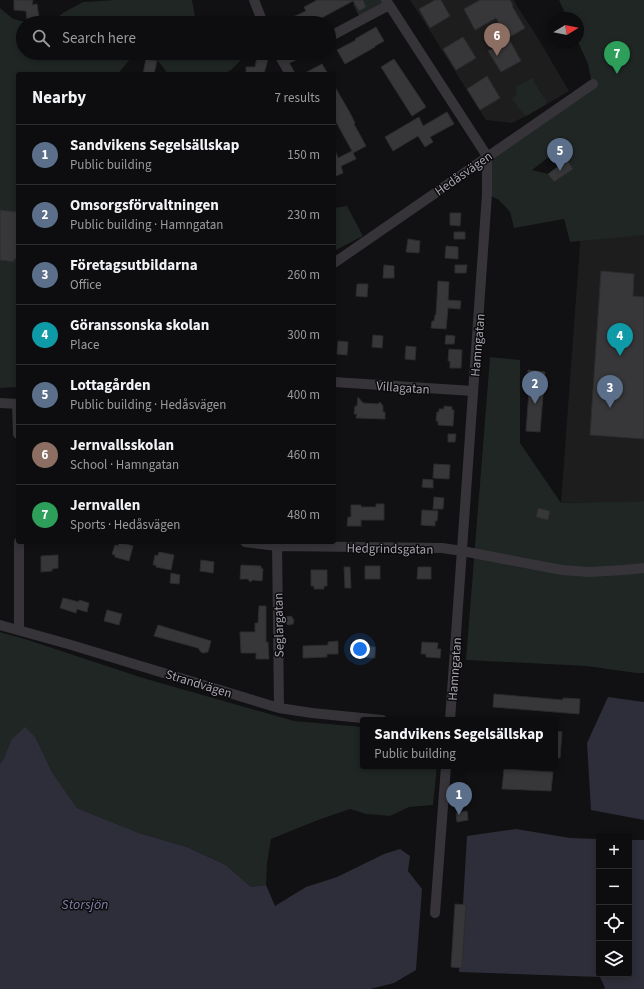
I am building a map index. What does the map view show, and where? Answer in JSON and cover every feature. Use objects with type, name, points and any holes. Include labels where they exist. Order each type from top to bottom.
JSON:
[{"type":"street","points":[[254,0],[260,16]]},
{"type":"street","points":[[336,33],[387,2],[487,156]]},
{"type":"street","points":[[283,60],[289,72]]},
{"type":"street","name":"Hedåsvägen","points":[[336,262],[593,84]]},
{"type":"street","name":"Hamngatan","points":[[450,717],[488,188],[487,156]]},
{"type":"street","name":"Villagatan","points":[[336,382],[473,391]]},
{"type":"street","points":[[0,403],[16,404]]},
{"type":"street","points":[[19,544],[19,630]]},
{"type":"street","name":"Hedgrindsgatan","points":[[277,544],[442,548],[562,570],[589,572],[644,568]]},
{"type":"street","name":"Seglargatan","points":[[277,544],[279,708]]},
{"type":"street","name":"Strandvägen","points":[[0,625],[279,708],[360,718]]},
{"type":"street","points":[[435,913],[446,769]]},
{"type":"shaded area","points":[[115,0],[192,0],[195,16],[59,16],[83,2]]},
{"type":"shaded area","points":[[360,0],[386,0],[389,5],[361,20],[353,4]]},
{"type":"shaded area","points":[[410,0],[514,0],[569,91],[512,123],[486,120]]},
{"type":"shaded area","points":[[559,0],[644,0],[644,235],[570,242],[564,219],[514,228],[510,212],[499,200],[487,194],[487,156],[592,84],[588,64],[581,48],[584,48],[584,12],[564,12]],"holes":[[[568,142],[573,148],[568,153],[567,160],[573,169],[554,182],[548,174],[532,170]]]},
{"type":"shaded area","points":[[0,8],[13,19],[16,20],[16,60],[129,60],[120,72],[16,72],[16,387],[0,388]]},
{"type":"shaded area","points":[[158,60],[241,60],[228,72],[166,72]]},
{"type":"shaded area","points":[[532,78],[547,101],[547,104],[526,116],[512,98],[516,96],[517,91],[515,87]]},
{"type":"shaded area","points":[[644,179],[644,501],[561,503],[581,230]]},
{"type":"shaded area","points":[[347,206],[363,236],[336,250],[336,208]]},
{"type":"shaded area","points":[[490,357],[520,360],[520,443],[561,503],[644,501],[644,673],[586,666],[466,660]]},
{"type":"shaded area","points":[[0,632],[143,678],[294,721],[360,727],[360,769],[437,769],[433,805],[409,807],[390,816],[366,814],[350,809],[271,839],[267,863],[266,885],[251,887],[226,865],[187,847],[139,833],[77,808],[52,772],[36,738],[11,740],[0,764]]},
{"type":"water","points":[[608,697],[644,702],[644,820],[591,810],[587,743]]},
{"type":"water","name":"Storsjön","points":[[25,727],[36,738],[52,772],[77,808],[139,833],[187,847],[226,865],[251,887],[266,885],[275,906],[306,887],[337,877],[384,854],[400,849],[410,856],[408,871],[422,889],[416,970],[394,983],[370,989],[0,989],[0,764],[11,740]]},
{"type":"water","points":[[516,829],[570,838],[596,839],[596,977],[459,972],[467,836]]},
{"type":"water","points":[[632,840],[644,840],[644,989],[604,989],[605,988],[600,977],[632,977]]},
{"type":"building","points":[[14,0],[33,0],[32,5],[37,4],[39,16],[27,16],[26,11],[14,10]]},
{"type":"building","points":[[317,0],[363,0],[366,7],[359,11],[353,1],[325,16],[295,16],[306,11],[304,7]]},
{"type":"building","points":[[435,0],[441,0],[450,16],[430,28],[419,9]]},
{"type":"building","points":[[480,0],[510,0],[525,28],[508,38],[496,18],[475,30],[464,9]]},
{"type":"building","points":[[376,27],[384,41],[345,64],[337,50]]},
{"type":"building","points":[[463,37],[476,58],[456,70],[443,49]]},
{"type":"building","points":[[509,39],[521,61],[501,72],[488,51]]},
{"type":"building","points":[[394,59],[426,107],[412,116],[381,67]]},
{"type":"building","points":[[146,60],[157,61],[154,72],[143,72]]},
{"type":"building","points":[[256,60],[268,60],[265,72],[246,72],[246,67],[255,67]]},
{"type":"building","points":[[322,64],[327,72],[307,72]]},
{"type":"building","points":[[487,76],[500,98],[480,110],[467,89]]},
{"type":"building","points":[[336,88],[366,146],[353,153],[356,159],[341,166],[343,173],[336,176],[336,153],[338,158],[352,151],[336,122]]},
{"type":"building","points":[[447,112],[454,124],[430,137],[433,142],[425,147],[418,136],[393,151],[385,137],[419,117],[423,126]]},
{"type":"building","points":[[567,160],[573,169],[554,182],[548,174]]},
{"type":"building","points":[[0,210],[16,212],[16,260],[14,259],[14,262],[0,260]]},
{"type":"building","points":[[450,213],[461,213],[460,226],[450,225]]},
{"type":"building","points":[[454,232],[465,232],[465,239],[454,239]]},
{"type":"building","points":[[408,239],[420,241],[419,253],[406,252]]},
{"type":"building","points":[[446,246],[458,247],[458,259],[445,258]]},
{"type":"building","points":[[384,265],[394,266],[394,278],[383,278]]},
{"type":"building","points":[[455,265],[467,265],[466,273],[455,273]]},
{"type":"building","points":[[601,271],[634,274],[633,296],[644,297],[644,439],[590,435]]},
{"type":"building","points":[[438,281],[449,282],[448,300],[461,301],[460,309],[448,308],[446,329],[431,328],[432,321],[434,321],[436,315]]},
{"type":"building","points":[[357,284],[368,284],[367,297],[356,296]]},
{"type":"building","points":[[373,335],[383,336],[382,348],[372,347]]},
{"type":"building","points":[[446,335],[455,336],[454,344],[445,344]]},
{"type":"building","points":[[338,341],[348,342],[347,355],[337,354]]},
{"type":"building","points":[[406,346],[416,347],[415,360],[405,359]]},
{"type":"building","points":[[449,349],[462,350],[461,368],[450,368],[450,361],[448,361]]},
{"type":"building","points":[[528,370],[545,372],[540,432],[526,431],[530,378],[528,378]]},
{"type":"building","points":[[358,397],[363,403],[378,404],[380,402],[383,406],[383,412],[385,412],[385,419],[356,418],[357,414],[354,414]]},
{"type":"building","points":[[444,406],[452,407],[452,410],[454,410],[453,426],[438,425],[438,421],[436,421],[437,412],[439,412],[439,409],[444,409]]},
{"type":"building","points":[[448,434],[456,434],[455,442],[448,442]]},
{"type":"building","points":[[434,464],[450,465],[449,479],[433,478]]},
{"type":"building","points":[[423,479],[433,480],[433,488],[422,487]]},
{"type":"building","points":[[434,497],[444,498],[443,509],[433,509]]},
{"type":"building","points":[[376,504],[384,504],[384,520],[361,520],[361,526],[347,526],[348,517],[351,517],[351,505],[376,507]]},
{"type":"building","points":[[538,508],[550,511],[548,520],[536,517]]},
{"type":"building","points":[[422,510],[438,511],[435,526],[421,525]]},
{"type":"building","points":[[118,544],[126,544],[133,546],[129,561],[115,557],[115,555],[112,554],[115,545],[118,546]]},
{"type":"building","points":[[159,552],[174,555],[171,570],[153,565],[155,555],[158,556]]},
{"type":"building","points":[[58,555],[58,568],[52,569],[52,571],[41,572],[41,556]]},
{"type":"building","points":[[201,560],[214,562],[213,573],[200,571]]},
{"type":"building","points":[[241,565],[261,566],[263,569],[262,581],[253,580],[250,582],[248,579],[240,579]]},
{"type":"building","points":[[365,566],[380,566],[380,579],[365,579]]},
{"type":"building","points":[[344,567],[350,567],[351,588],[345,588]]},
{"type":"building","points":[[418,567],[431,567],[431,579],[417,579]]},
{"type":"building","points":[[311,570],[327,570],[327,586],[324,586],[324,589],[314,589],[314,586],[311,586]]},
{"type":"building","points":[[171,573],[180,575],[179,584],[170,583]]},
{"type":"building","points":[[63,598],[89,603],[87,612],[77,609],[76,613],[60,608]]},
{"type":"building","points":[[259,606],[266,606],[266,642],[268,642],[269,659],[256,659],[256,653],[241,653],[240,632],[255,632],[255,623],[258,623]]},
{"type":"building","points":[[107,610],[122,614],[119,625],[104,621]]},
{"type":"building","points":[[291,616],[294,620],[293,624],[288,625],[284,622],[286,617]]},
{"type":"building","points":[[158,625],[211,641],[208,652],[203,653],[198,648],[154,636]]},
{"type":"building","points":[[338,641],[338,654],[327,654],[327,657],[303,658],[303,646],[328,645],[328,642]]},
{"type":"building","points":[[422,642],[438,643],[437,649],[441,649],[440,658],[426,657],[426,654],[421,654]]},
{"type":"building","points":[[356,646],[375,647],[375,658],[356,657]]},
{"type":"building","points":[[494,694],[563,700],[563,698],[580,699],[579,714],[493,707]]},
{"type":"building","points":[[558,731],[562,732],[560,758],[558,758]]},
{"type":"building","points":[[504,769],[553,772],[551,791],[502,789]]},
{"type":"building","points":[[467,811],[468,820],[457,822],[456,813]]},
{"type":"building","points":[[455,904],[466,905],[462,968],[451,967]]},
{"type":"place","name":"Jernvallsskolan","points":[[497,56]]},
{"type":"place","name":"Jernvallen","points":[[617,74]]},
{"type":"place","name":"Lottagården","points":[[560,171]]},
{"type":"place","name":"Göranssonska skolan","points":[[620,356]]},
{"type":"place","name":"Omsorgsförvaltningen","points":[[535,404]]},
{"type":"place","name":"Företagsutbildarna","points":[[610,408]]},
{"type":"place","name":"Sandvikens Segelsällskap","points":[[459,815]]}]
